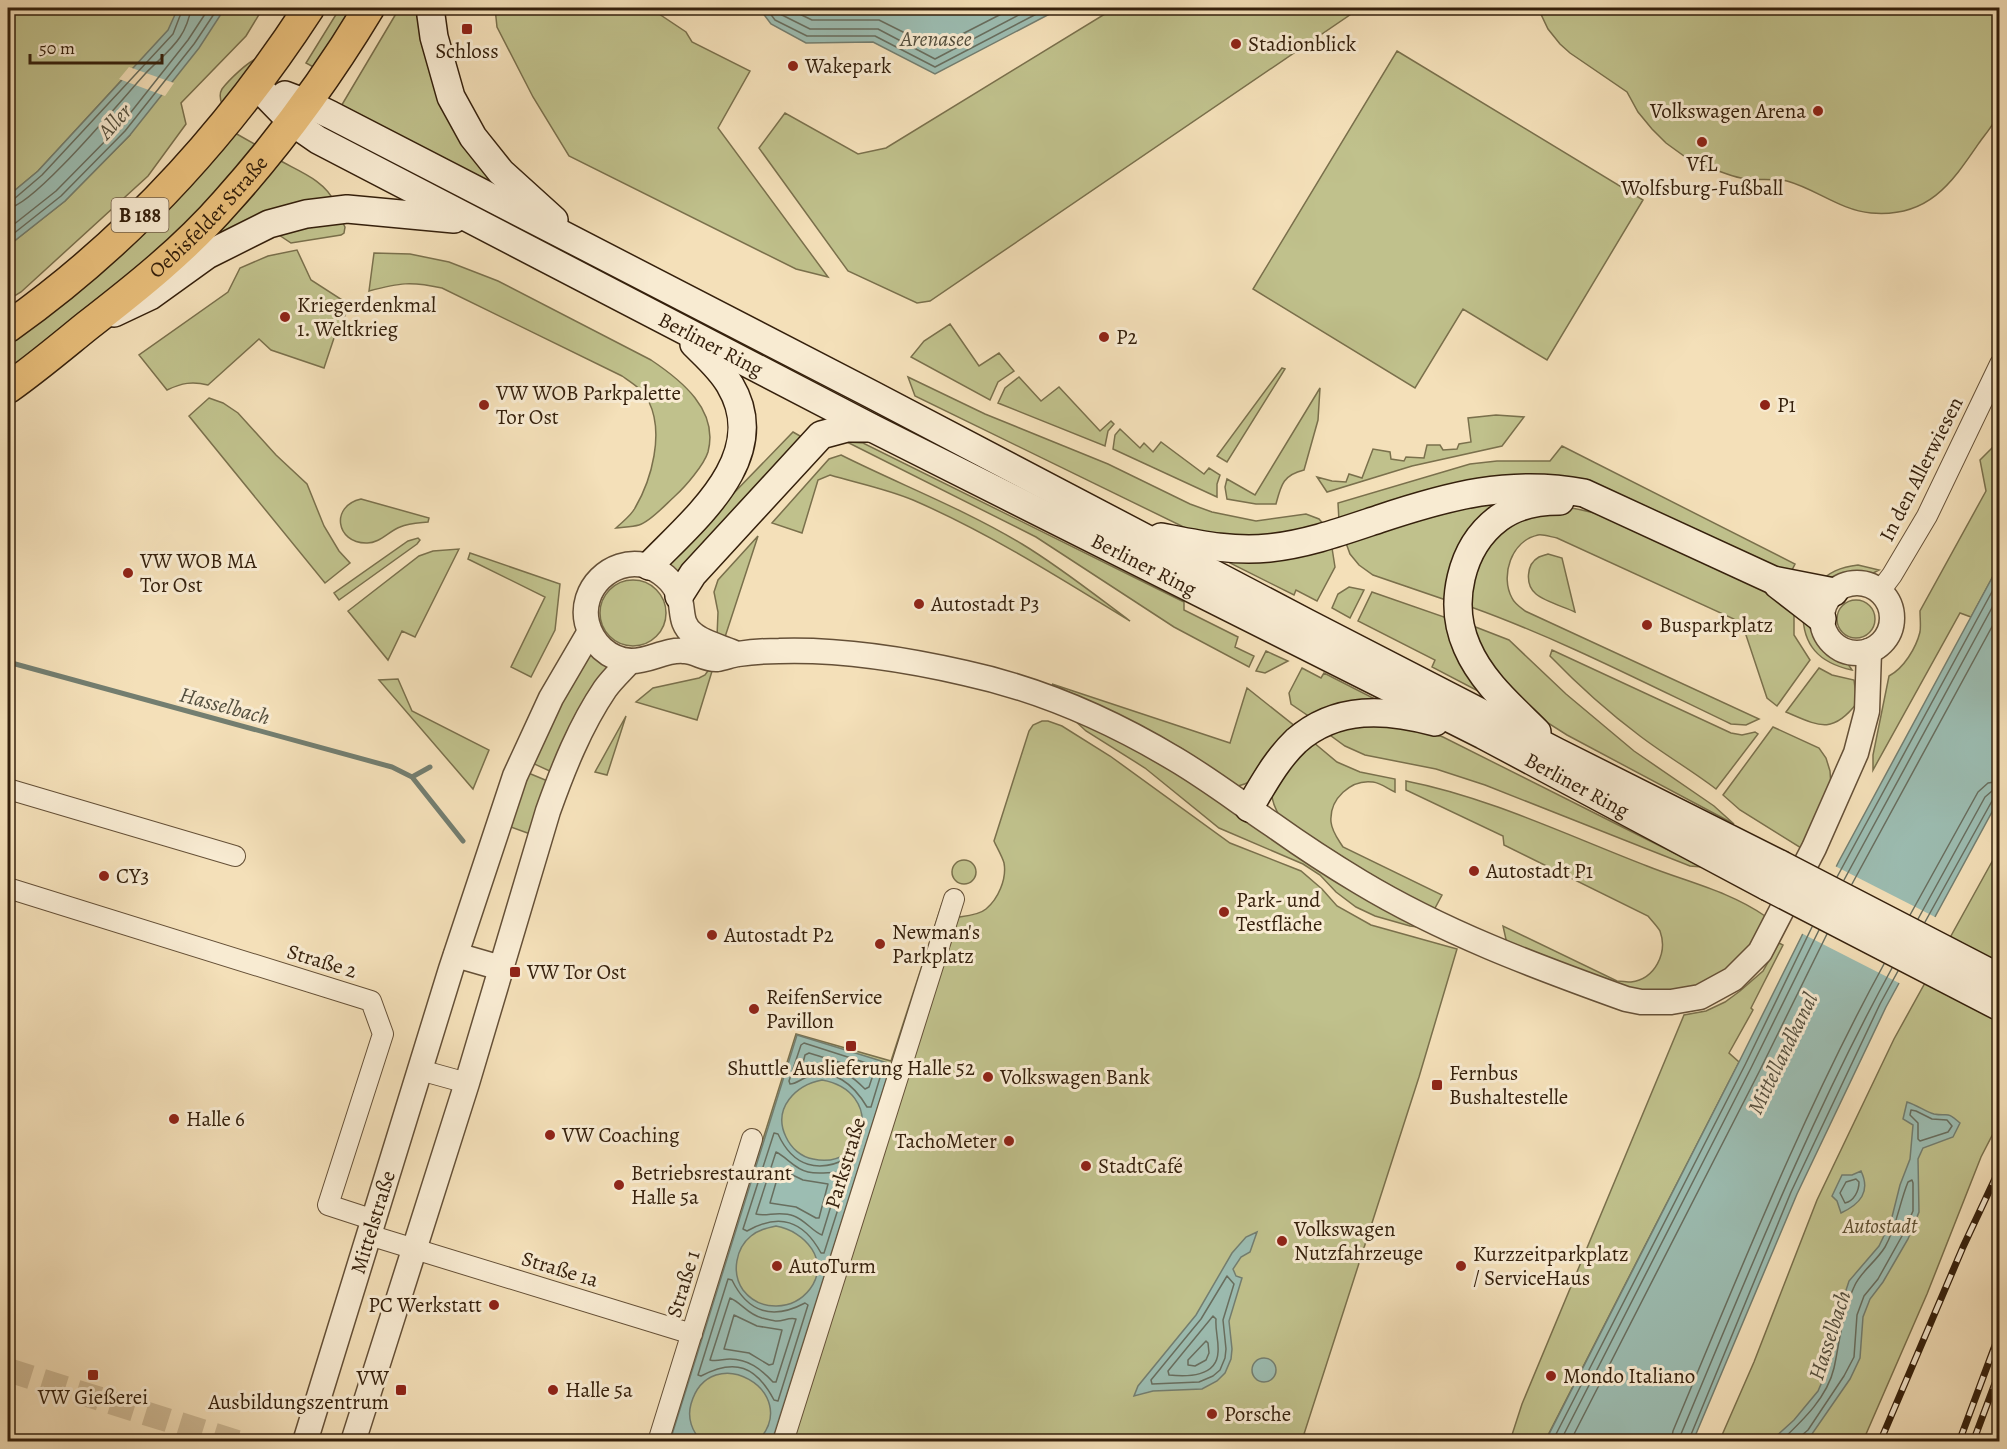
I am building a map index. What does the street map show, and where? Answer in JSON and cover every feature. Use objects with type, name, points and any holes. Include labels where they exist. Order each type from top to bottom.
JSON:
[{"type":"main road","name":"B 188","points":[[8,327],[110,244],[170,186],[256,85],[309,8]]},
{"type":"main road","name":"Oebisfelder Straße","points":[[8,388],[165,262],[225,203],[274,146],[348,43],[369,8]]},
{"type":"main road","points":[[430,8],[434,37],[451,97],[474,136],[501,172],[582,245]]},
{"type":"main road","points":[[256,85],[299,112]]},
{"type":"main road","name":"Berliner Ring","points":[[299,112],[318,140],[872,428],[1483,735],[1774,875],[2000,978]]},
{"type":"main road","name":"Berliner Ring","points":[[299,112],[582,245],[1557,752],[2000,1007]]},
{"type":"main road","points":[[86,327],[150,296],[207,255],[269,224],[306,214],[347,209],[470,220]]},
{"type":"main road","points":[[649,566],[722,488],[734,466],[742,440],[739,404],[730,385],[714,364],[673,325]]},
{"type":"main road","points":[[680,607],[693,574],[821,435],[847,428],[872,428]]},
{"type":"main road","points":[[1133,532],[1234,550],[1269,548],[1335,534],[1433,502],[1498,489],[1562,489],[1584,493],[1773,580],[1822,619]]},
{"type":"main road","points":[[1557,752],[1500,695],[1475,665],[1462,636],[1458,613],[1463,570],[1473,548],[1490,525],[1500,517],[1527,505],[1549,501],[1581,502],[1629,513]]},
{"type":"main road","points":[[1773,580],[1834,592]]},
{"type":"main road","points":[[1249,808],[1272,770],[1295,742],[1332,720],[1358,713],[1380,711],[1419,718],[1483,735]]},
{"type":"street","name":"In den Allerwiesen","points":[[1880,591],[1896,570],[1927,516],[2000,364]]},
{"type":"street","points":[[680,607],[675,638],[660,653],[645,660],[630,661],[613,657],[599,647],[590,633],[585,614],[588,594],[600,577],[618,566],[634,564],[649,566],[668,578],[692,633],[737,654]]},
{"type":"street","points":[[1856,583],[1869,585],[1880,591],[1890,606],[1891,626],[1880,644],[1869,651],[1859,653],[1836,646],[1827,636],[1822,619],[1824,606],[1834,592],[1845,585],[1856,583]]},
{"type":"street","name":"Mittelstraße","points":[[304,1442],[440,1004],[515,776],[551,698],[590,633]]},
{"type":"street","points":[[660,653],[684,651],[715,659],[737,654],[780,651],[869,656],[927,664],[1005,683],[1059,701],[1174,758],[1311,851],[1396,903],[1451,930],[1528,963],[1626,999],[1641,1002],[1671,1002],[1700,997],[1733,979],[1760,952],[1814,848],[1856,753],[1867,711],[1869,651]]},
{"type":"street","points":[[353,1442],[467,1083],[548,811],[581,730],[606,687],[630,661]]},
{"type":"street","points":[[8,789],[235,856]]},
{"type":"street","name":"Straße 2","points":[[8,888],[371,1001],[383,1034],[328,1205],[371,1227]]},
{"type":"street","name":"Parkstraße","points":[[783,1442],[954,899]]},
{"type":"street","points":[[456,955],[501,968]]},
{"type":"street","points":[[420,1070],[467,1083]]},
{"type":"street","name":"Straße 1","points":[[658,1442],[752,1139]]},
{"type":"street","name":"Straße 1a","points":[[371,1227],[413,1249],[692,1334]]},
{"type":"green space","points":[[8,8],[263,8],[246,36],[181,103],[186,124],[148,176],[21,292],[8,300],[8,246],[65,201],[130,135],[121,81],[38,171],[8,196]]},
{"type":"green space","points":[[340,8],[356,8],[317,69],[306,63]]},
{"type":"green space","points":[[416,8],[421,42],[440,102],[494,183],[493,185],[340,108],[397,12]]},
{"type":"green space","points":[[495,8],[650,8],[686,32],[692,42],[750,71],[718,128],[828,277],[796,269],[569,156],[533,97],[497,27]]},
{"type":"green space","points":[[1360,8],[930,301],[917,303],[848,271],[759,148],[785,113],[858,154],[886,148],[1113,9]]},
{"type":"green space","name":"Volkswagen Arena","points":[[1538,8],[1999,8],[1999,113],[1969,158],[1936,195],[1908,210],[1891,213],[1860,211],[1838,204],[1787,181],[1741,178],[1701,165],[1690,164],[1688,159],[1652,129],[1638,112],[1627,92],[1560,44],[1548,29]]},
{"type":"green space","points":[[1397,51],[1643,200],[1547,360],[1463,309],[1415,388],[1253,289]]},
{"type":"green space","points":[[259,58],[222,104],[220,93],[222,89],[245,66]]},
{"type":"green space","points":[[331,126],[820,380],[816,388],[327,133]]},
{"type":"green space","points":[[235,133],[258,146],[167,247],[8,376],[8,341]]},
{"type":"green space","points":[[277,159],[318,182],[335,203],[224,234],[220,230],[220,225]]},
{"type":"green space","points":[[339,215],[345,227],[341,235],[291,243],[270,229]]},
{"type":"green space","points":[[297,250],[311,280],[350,305],[334,338],[324,368],[271,350],[259,339],[208,385],[187,383],[167,390],[139,355],[228,292],[240,268],[268,256]]},
{"type":"green space","points":[[374,253],[410,254],[449,262],[498,281],[651,360],[685,387],[703,410],[710,437],[708,452],[703,463],[684,487],[648,520],[636,526],[616,528],[635,508],[646,484],[654,456],[656,428],[649,402],[644,394],[622,376],[442,288],[405,284],[369,291]]},
{"type":"green space","points":[[950,324],[979,366],[999,353],[1014,371],[998,382],[990,400],[911,357],[924,341]]},
{"type":"green space","points":[[1282,368],[1285,369],[1227,462],[1217,456]]},
{"type":"green space","points":[[908,377],[985,414],[1108,464],[1190,504],[1212,512],[1256,521],[1306,514],[1319,519],[1325,526],[1257,542],[1200,535],[915,396]]},
{"type":"green space","points":[[1019,377],[1041,401],[1059,387],[1100,431],[1111,421],[1114,424],[1108,431],[1105,446],[998,403],[1005,388]]},
{"type":"green space","points":[[1320,388],[1318,420],[1304,470],[1287,478],[1276,504],[1256,504],[1227,499],[1225,487],[1227,479],[1255,495]]},
{"type":"green space","points":[[209,398],[223,403],[238,413],[276,455],[307,484],[324,526],[339,551],[350,563],[325,583],[189,416]]},
{"type":"green space","points":[[1496,415],[1524,417],[1502,446],[1412,466],[1327,492],[1317,477],[1346,482],[1349,474],[1362,478],[1373,449],[1390,452],[1391,459],[1404,461],[1406,457],[1424,458],[1427,445],[1440,445],[1443,450],[1457,449],[1459,444],[1471,442],[1468,418]]},
{"type":"green space","points":[[1120,429],[1140,448],[1144,443],[1153,452],[1161,442],[1204,474],[1209,468],[1220,475],[1217,497],[1113,449],[1115,435]]},
{"type":"green space","points":[[793,432],[807,440],[679,574],[667,562]]},
{"type":"green space","points":[[1999,441],[1999,565],[1971,617],[1960,613],[1873,770],[1873,755],[1889,676],[1904,663],[1916,644],[1920,632],[1920,611],[1986,491],[1980,460]]},
{"type":"green space","points":[[847,442],[863,443],[1184,602],[1184,610],[1238,637],[1235,647],[1254,656],[1249,667],[1174,627],[1036,537]]},
{"type":"green space","points":[[1562,446],[1795,564],[1790,574],[1587,484],[1339,521],[1338,503],[1470,464],[1497,461],[1550,461]]},
{"type":"green space","points":[[841,455],[1000,531],[1050,562],[1130,621],[1024,557],[969,527],[913,500],[872,486],[830,475],[818,480],[802,533],[772,523],[829,459]]},
{"type":"green space","points":[[1517,496],[1446,600],[1373,575],[1359,565],[1350,554],[1346,543],[1436,512]]},
{"type":"green space","points":[[361,499],[429,518],[428,522],[403,526],[371,543],[356,541],[343,531],[341,516],[344,509],[351,503]]},
{"type":"green space","points":[[1558,506],[1591,512],[1637,528],[1794,606],[1794,635],[1810,660],[1777,706],[1767,698],[1746,635],[1734,619],[1557,538],[1538,535],[1521,544],[1515,552],[1510,560],[1507,580],[1514,602],[1525,611],[1759,719],[1746,725],[1731,724],[1570,647],[1471,607],[1471,581],[1490,540],[1509,525]]},
{"type":"green space","points":[[758,536],[725,637],[717,637],[718,612],[714,592],[718,580]]},
{"type":"green space","points":[[418,538],[420,540],[417,544],[339,600],[334,593],[408,541]]},
{"type":"green space","points":[[1332,548],[1335,567],[1317,601],[1296,590],[1294,595],[1230,563],[1232,559]]},
{"type":"green space","points":[[459,549],[415,637],[402,631],[388,660],[348,611],[419,556],[433,551]]},
{"type":"green space","points":[[470,553],[560,584],[555,630],[531,677],[511,667],[545,597],[468,559]]},
{"type":"green space","points":[[1548,554],[1562,558],[1575,612],[1540,597],[1532,590],[1528,575],[1529,569],[1535,560]]},
{"type":"green space","points":[[1858,565],[1879,570],[1864,578],[1847,578],[1817,585],[1835,571]]},
{"type":"green space","points":[[633,580],[646,583],[656,590],[663,600],[666,613],[663,626],[656,636],[646,643],[633,646],[620,643],[610,636],[603,626],[600,613],[603,600],[610,590],[620,583]]},
{"type":"green space","points":[[1349,587],[1364,590],[1350,618],[1332,608],[1338,594]]},
{"type":"green space","points":[[1372,592],[1447,618],[1481,686],[1478,691],[1432,667],[1435,660],[1358,621]]},
{"type":"green space","points":[[1856,600],[1869,606],[1875,619],[1869,632],[1856,638],[1843,632],[1837,619],[1843,606]]},
{"type":"green space","points":[[1803,611],[1827,647],[1846,661],[1852,670],[1830,663],[1815,651],[1806,634]]},
{"type":"green space","points":[[1473,626],[1509,640],[1566,694],[1634,751],[1714,806],[1734,824],[1567,735],[1540,718],[1511,694],[1478,645]]},
{"type":"green space","points":[[1552,650],[1731,733],[1742,735],[1755,732],[1758,734],[1716,789],[1649,743],[1605,708],[1550,656]]},
{"type":"green space","points":[[1266,651],[1288,661],[1265,673],[1256,671]]},
{"type":"green space","points":[[589,653],[610,668],[554,773],[530,762],[551,717]]},
{"type":"green space","points":[[710,668],[713,668],[697,720],[636,702],[653,688],[699,678],[705,675]]},
{"type":"green space","points":[[1302,668],[1321,678],[1324,673],[1373,698],[1370,702],[1310,717],[1291,704],[1289,693]]},
{"type":"green space","points":[[1819,668],[1832,675],[1854,680],[1857,703],[1840,720],[1832,724],[1816,724],[1786,712]]},
{"type":"green space","points":[[398,679],[412,711],[489,750],[473,789],[379,680]]},
{"type":"green space","points":[[1052,684],[1230,743],[1247,688],[1296,727],[1264,770],[1247,783],[1238,786],[1181,748]]},
{"type":"green space","points":[[626,716],[607,775],[595,772]]},
{"type":"green space","points":[[1072,718],[1126,742],[1426,928],[1375,916],[1356,907],[1336,892],[1320,875],[1303,864],[1219,828],[1145,768],[1086,731]]},
{"type":"green space","points":[[1042,721],[1062,726],[1110,756],[1230,843],[1301,871],[1337,906],[1371,925],[1457,949],[1419,1077],[1304,1434],[1325,1441],[668,1442],[796,1034],[891,1061],[942,904],[959,917],[976,914],[990,905],[1001,888],[1005,869],[994,841],[1029,731],[1033,725]]},
{"type":"green space","points":[[1373,724],[1418,728],[1443,737],[1702,867],[1690,866],[1485,785],[1436,769],[1365,755],[1345,746],[1327,733]]},
{"type":"green space","points":[[1773,727],[1819,748],[1826,758],[1830,771],[1831,786],[1801,848],[1740,810],[1723,795]]},
{"type":"green space","points":[[1313,742],[1337,762],[1360,772],[1395,779],[1395,792],[1376,783],[1365,782],[1343,792],[1331,814],[1333,829],[1343,847],[1442,895],[1434,910],[1366,872],[1280,817],[1272,795],[1277,781]]},
{"type":"green space","points":[[526,772],[550,782],[533,835],[508,826]]},
{"type":"green space","points":[[1406,781],[1467,797],[1528,818],[1647,866],[1722,893],[1765,916],[1750,945],[1724,971],[1699,985],[1671,991],[1629,990],[1507,944],[1503,926],[1617,981],[1631,982],[1647,976],[1658,964],[1661,956],[1660,931],[1648,916],[1504,845],[1503,836],[1406,790]]},
{"type":"green space","name":"Autostadt","points":[[1999,849],[1999,1122],[1981,1157],[1927,1294],[1863,1441],[1719,1442],[1754,1362],[1817,1200],[1894,1039]]},
{"type":"green space","points":[[964,860],[973,863],[976,872],[973,881],[964,884],[955,881],[952,872],[955,863]]},
{"type":"green space","points":[[1779,943],[1783,945],[1751,1008],[1753,1010],[1729,1053],[1739,1062],[1545,1441],[1510,1441],[1522,1404],[1684,1015],[1706,1011],[1725,1002],[1740,991],[1763,971]]},
{"type":"water","name":"Aller","points":[[178,8],[225,8],[199,48],[130,135],[65,201],[8,246],[8,196],[38,171],[168,30]]},
{"type":"water","name":"Arenasee","points":[[759,8],[1061,8],[935,74],[873,42],[806,43],[771,24]]},
{"type":"water","name":"Mittellandkanal","points":[[1999,565],[1999,799],[1886,1007],[1797,1194],[1693,1441],[1545,1442],[1839,861]]},
{"type":"water","points":[[797,1035],[891,1064],[772,1441],[758,1441],[769,1423],[770,1405],[762,1390],[749,1379],[733,1374],[716,1375],[701,1385],[691,1404],[691,1424],[702,1441],[670,1441]],"holes":[[[822,1080],[842,1087],[855,1099],[861,1113],[862,1128],[857,1142],[846,1153],[832,1160],[813,1159],[801,1154],[788,1141],[782,1126],[784,1108],[795,1093],[803,1087]],[[776,1226],[787,1229],[805,1241],[812,1249],[818,1268],[816,1278],[803,1296],[795,1302],[776,1306],[758,1302],[750,1297],[739,1283],[736,1269],[739,1254],[746,1241],[757,1232]]]},
{"type":"water","points":[[1907,1102],[1934,1114],[1949,1115],[1960,1123],[1953,1137],[1923,1148],[1918,1159],[1919,1212],[1908,1239],[1883,1282],[1870,1299],[1863,1317],[1860,1358],[1850,1379],[1812,1434],[1804,1441],[1771,1441],[1794,1420],[1818,1391],[1828,1368],[1834,1327],[1849,1281],[1879,1246],[1891,1221],[1900,1185],[1910,1159],[1913,1125],[1903,1119]]},
{"type":"water","points":[[1861,1171],[1865,1185],[1862,1196],[1854,1206],[1841,1213],[1837,1201],[1832,1196],[1842,1175],[1852,1175]]},
{"type":"water","points":[[1257,1232],[1250,1252],[1241,1257],[1233,1269],[1236,1276],[1242,1278],[1229,1321],[1232,1349],[1231,1359],[1225,1373],[1217,1381],[1202,1389],[1153,1391],[1134,1396],[1138,1386],[1196,1315],[1232,1253],[1246,1237]]},
{"type":"water","points":[[1264,1358],[1273,1361],[1276,1370],[1273,1379],[1264,1382],[1255,1379],[1252,1370],[1255,1361]]},
{"type":"pier","points":[[129,67],[174,83],[165,96],[119,79]]},
{"type":"pier","points":[[1833,865],[1937,918],[1901,984],[1799,932]]},
{"type":"waterway","name":"Hasselbach","points":[[8,662],[392,767],[412,777],[430,767]]},
{"type":"waterway","points":[[412,777],[463,841]]},
{"type":"tunnel","points":[[8,1370],[237,1442]]},
{"type":"railway","points":[[1880,1442],[1963,1247],[2000,1168]]},
{"type":"railway","points":[[1959,1442],[2000,1332]]},
{"type":"railway","points":[[1973,1442],[2000,1370]]},
{"type":"place","name":"Schloss","points":[[467,29]]},
{"type":"place","name":"Stadionblick","points":[[1236,44]]},
{"type":"place","name":"Wakepark","points":[[793,66]]},
{"type":"place","name":"Volkswagen Arena","points":[[1818,111]]},
{"type":"place","name":"VfL Wolfsburg-Fußball","points":[[1702,142]]},
{"type":"place","name":"Kriegerdenkmal 1. Weltkrieg","points":[[285,317]]},
{"type":"place","name":"P2","points":[[1104,337]]},
{"type":"place","name":"VW WOB Parkpalette Tor Ost","points":[[484,405]]},
{"type":"place","name":"P1","points":[[1765,405]]},
{"type":"place","name":"VW WOB MA Tor Ost","points":[[128,573]]},
{"type":"place","name":"Autostadt P3","points":[[919,604]]},
{"type":"place","name":"Busparkplatz","points":[[1647,625]]},
{"type":"place","name":"Autostadt P1","points":[[1474,871]]},
{"type":"place","name":"CY3","points":[[104,876]]},
{"type":"place","name":"Park- und Testfläche","points":[[1224,912]]},
{"type":"place","name":"Autostadt P2","points":[[712,935]]},
{"type":"place","name":"Newman's Parkplatz","points":[[880,944]]},
{"type":"place","name":"VW Tor Ost","points":[[515,972]]},
{"type":"place","name":"ReifenService Pavillon","points":[[754,1009]]},
{"type":"place","name":"Shuttle Auslieferung Halle 52","points":[[851,1046]]},
{"type":"place","name":"Volkswagen Bank","points":[[988,1077]]},
{"type":"place","name":"Fernbus Bushaltestelle","points":[[1437,1085]]},
{"type":"place","name":"Halle 6","points":[[174,1119]]},
{"type":"place","name":"VW Coaching","points":[[550,1135]]},
{"type":"place","name":"TachoMeter","points":[[1009,1141]]},
{"type":"place","name":"StadtCafé","points":[[1086,1166]]},
{"type":"place","name":"Betriebsrestaurant Halle 5a","points":[[619,1185]]},
{"type":"place","name":"Volkswagen Nutzfahrzeuge","points":[[1282,1241]]},
{"type":"place","name":"AutoTurm","points":[[777,1266]]},
{"type":"place","name":"Kurzzeitparkplatz / ServiceHaus","points":[[1461,1266]]},
{"type":"place","name":"PC Werkstatt","points":[[494,1305]]},
{"type":"place","name":"VW Gießerei","points":[[93,1375]]},
{"type":"place","name":"Mondo Italiano","points":[[1551,1376]]},
{"type":"place","name":"VW Ausbildungszentrum","points":[[401,1390]]},
{"type":"place","name":"Halle 5a","points":[[553,1390]]},
{"type":"place","name":"Porsche","points":[[1212,1414]]}]
